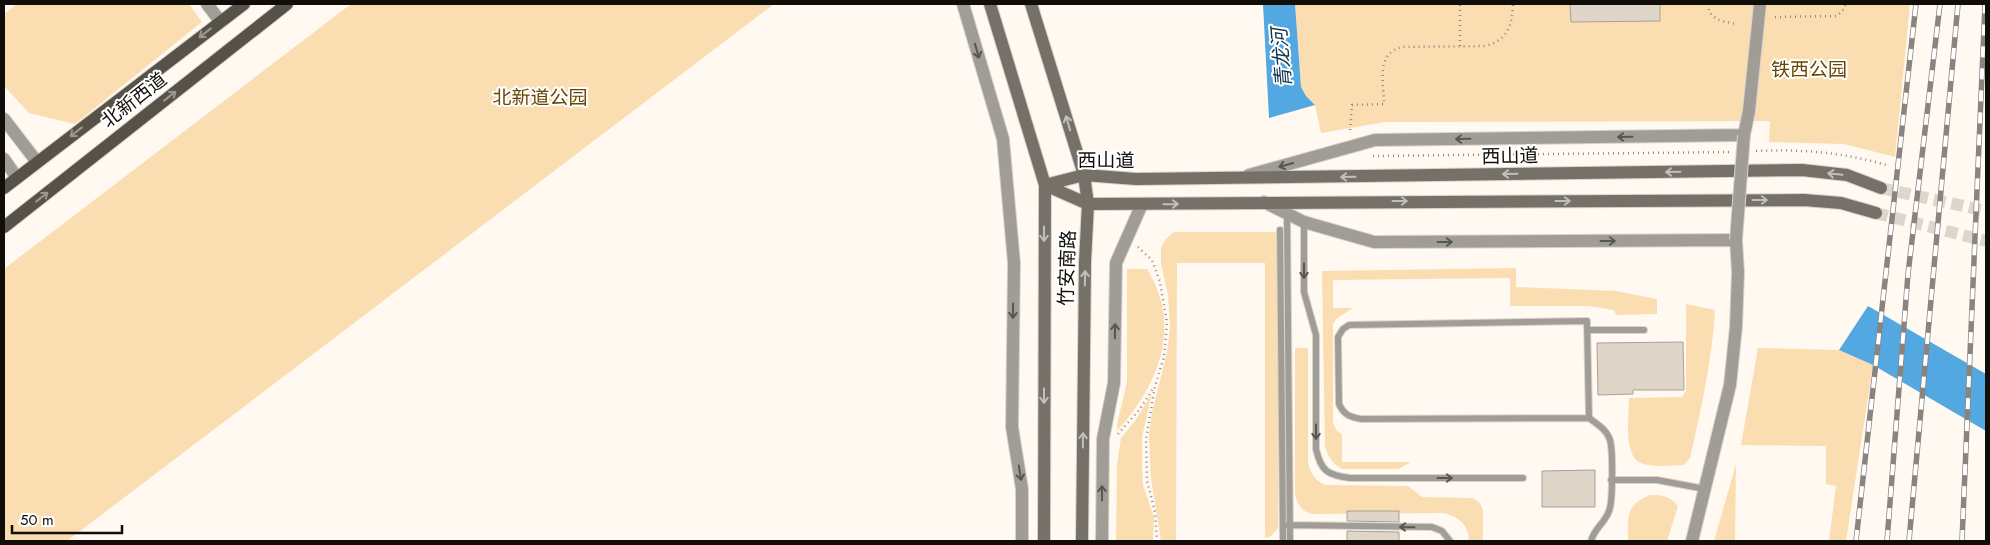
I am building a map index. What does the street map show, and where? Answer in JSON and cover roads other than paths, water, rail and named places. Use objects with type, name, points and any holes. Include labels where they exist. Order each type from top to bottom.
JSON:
[{"type":"main road","name":"北新西道","points":[[4,188],[244,4]]},
{"type":"main road","name":"北新西道","points":[[4,227],[287,4]]},
{"type":"main road","name":"竹安南路","points":[[990,4],[1044,185],[1044,541]]},
{"type":"main road","name":"竹安南路","points":[[1031,4],[1084,175],[1088,204],[1085,262],[1082,541]]},
{"type":"main road","name":"西山道","points":[[1044,185],[1084,175],[1136,179],[1802,170],[1846,175],[1881,188]]},
{"type":"main road","name":"西山道","points":[[1044,185],[1088,204],[1804,200],[1841,202],[1876,213]]},
{"type":"street","points":[[207,4],[220,21]]},
{"type":"street","points":[[964,4],[1003,139],[1014,263],[1012,427],[1022,489],[1022,541]]},
{"type":"street","points":[[1692,541],[1726,404],[1735,355],[1738,272],[1736,240],[1744,135],[1749,111],[1760,4]]},
{"type":"street","points":[[4,119],[37,162]]},
{"type":"street","points":[[1237,178],[1375,140],[1744,135]]},
{"type":"street","points":[[4,159],[17,178]]},
{"type":"street","points":[[1264,202],[1304,222],[1374,242],[1736,240]]},
{"type":"street","points":[[1102,541],[1103,439],[1114,383],[1116,263],[1142,204]]},
{"type":"lane","points":[[1283,541],[1286,525],[1287,215]]},
{"type":"lane","points":[[1304,222],[1304,292],[1316,335],[1316,448],[1319,463],[1326,471],[1337,477],[1350,478],[1522,478]]},
{"type":"lane","points":[[1280,230],[1286,525],[1290,541]]},
{"type":"lane","points":[[1589,418],[1587,321],[1349,325],[1342,329],[1338,337],[1339,404],[1342,412],[1351,417],[1362,419],[1589,418],[1603,428],[1610,440],[1611,504],[1609,514],[1596,529],[1591,541]]},
{"type":"lane","points":[[1587,330],[1644,330]]},
{"type":"lane","points":[[1611,480],[1657,480],[1705,489]]},
{"type":"lane","points":[[1286,525],[1432,527],[1442,531],[1450,541]]},
{"type":"water","name":"青龙河","points":[[1263,4],[1295,4],[1301,87],[1306,96],[1315,105],[1269,118]]},
{"type":"water","points":[[1868,306],[1986,374],[1986,431],[1873,365],[1839,350]]},
{"type":"tunnel","points":[[1881,188],[1986,211]]},
{"type":"tunnel","points":[[1876,213],[1986,241]]},
{"type":"railway","points":[[1856,541],[1916,4]]},
{"type":"railway","points":[[1887,541],[1908,274],[1940,4]]},
{"type":"railway","points":[[1909,541],[1958,4]]},
{"type":"railway","points":[[1962,541],[1985,4]]},
{"type":"park label","name":"铁西公园","points":[[1809,69]]},
{"type":"park label","name":"北新道公园","points":[[540,97]]}]
